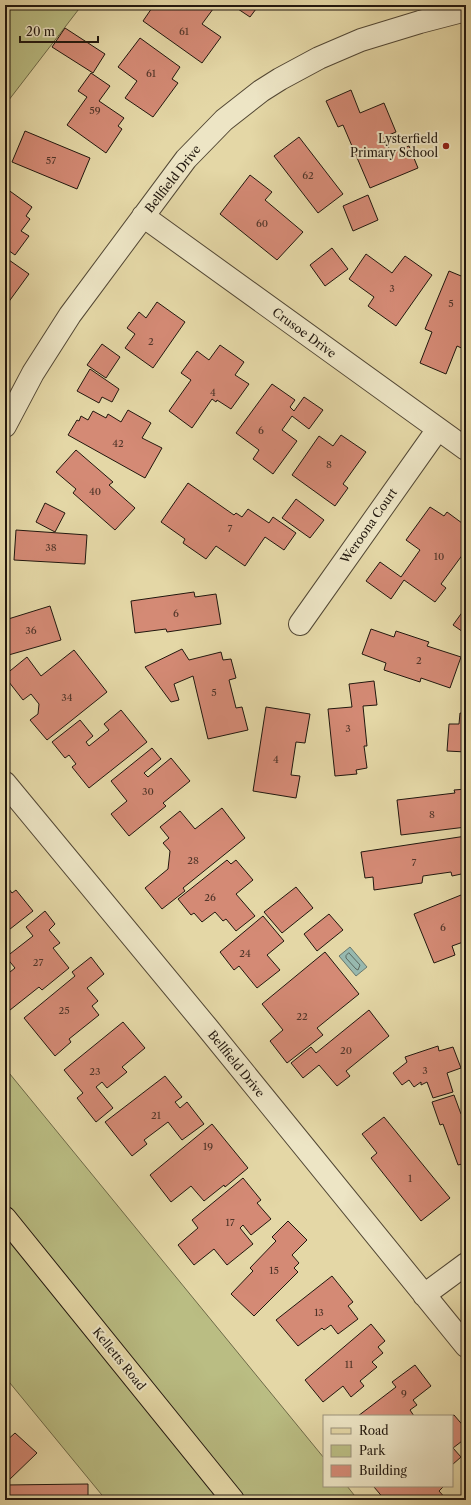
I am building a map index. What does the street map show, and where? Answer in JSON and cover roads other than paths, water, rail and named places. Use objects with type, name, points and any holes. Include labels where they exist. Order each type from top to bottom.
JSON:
[{"type":"main road","name":"Kelletts Road","points":[[5,1218],[233,1500]]},
{"type":"street","name":"Bellfield Drive","points":[[5,426],[33,373],[52,342],[143,216],[186,159],[205,138],[242,106],[280,79],[319,58],[361,40],[466,10]]},
{"type":"street","name":"Crusoe Drive","points":[[143,216],[466,449]]},
{"type":"street","name":"Weroona Court","points":[[300,624],[438,429]]},
{"type":"street","name":"Bellfield Drive","points":[[5,783],[211,1032],[466,1346]]},
{"type":"street","points":[[424,1295],[466,1264]]},
{"type":"water","points":[[350,947],[367,967],[356,976],[339,956]]},
{"type":"place","name":"Lysterfield Primary School","points":[[446,146]]}]
